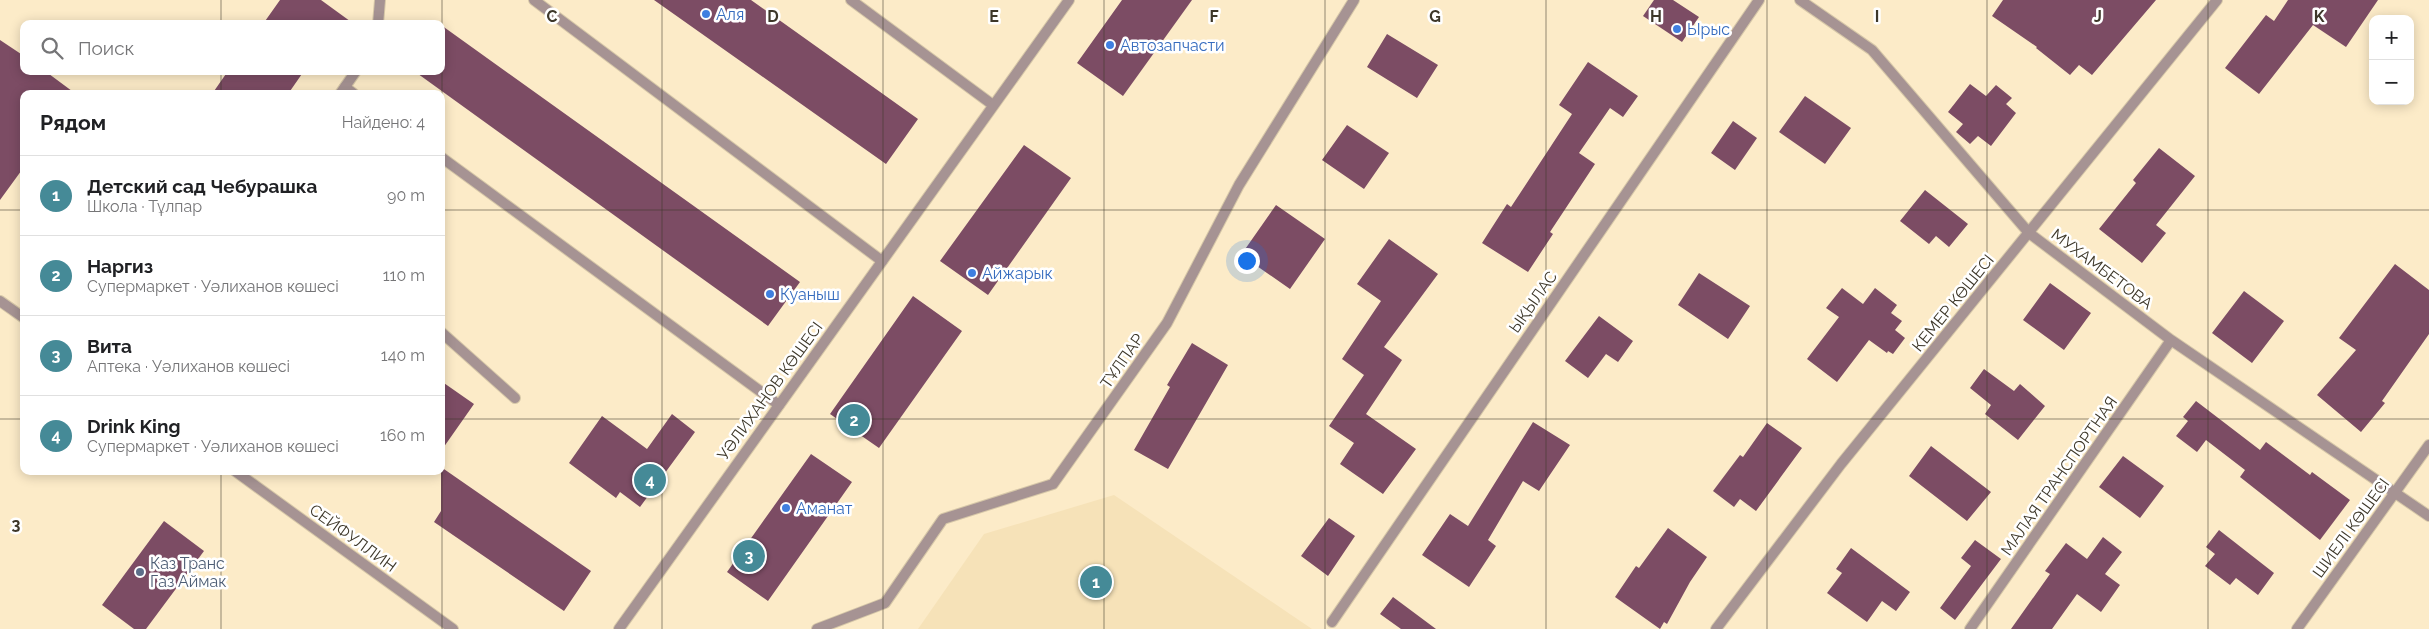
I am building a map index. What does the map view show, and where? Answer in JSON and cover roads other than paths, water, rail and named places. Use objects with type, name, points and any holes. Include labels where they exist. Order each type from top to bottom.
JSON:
[{"type":"street","points":[[378,20],[380,0]]},
{"type":"street","points":[[534,0],[882,261]]},
{"type":"street","points":[[851,0],[993,105]]},
{"type":"street","name":"УӘЛИХАНОВ КӨШЕСІ","points":[[619,629],[1069,0]]},
{"type":"street","name":"ТҰЛПАР","points":[[817,629],[885,603],[943,519],[1053,484],[1168,323],[1239,185],[1354,0]]},
{"type":"street","name":"ЫҚЫЛАС","points":[[1332,622],[1760,0]]},
{"type":"street","name":"МУХАМБЕТОВА","points":[[1800,0],[1872,50],[2029,233],[2171,340],[2429,516]]},
{"type":"street","name":"КЕМЕР КӨШЕСІ","points":[[1716,629],[1842,464],[2217,0]]},
{"type":"street","points":[[343,90],[353,75]]},
{"type":"street","points":[[445,161],[779,405]]},
{"type":"street","points":[[0,301],[20,315]]},
{"type":"street","points":[[445,336],[515,398]]},
{"type":"street","name":"МАЛАЯ ТРАНСПОРТНАЯ","points":[[1970,629],[2171,340]]},
{"type":"street","name":"ШИЕЛІ КӨШЕСІ","points":[[2296,629],[2429,445]]},
{"type":"street","name":"СЕЙФУЛЛИН","points":[[241,475],[453,629]]},
{"type":"place","name":"Аля","points":[[706,14]]},
{"type":"place","name":"Ырыс","points":[[1677,29]]},
{"type":"place","name":"Автозапчасти","points":[[1110,45]]},
{"type":"place","name":"Айжарык","points":[[972,273]]},
{"type":"place","name":"Куаныш","points":[[770,294]]},
{"type":"place","name":"Наргиз","points":[[854,420]]},
{"type":"place","name":"Drink King","points":[[650,480]]},
{"type":"place","name":"Аманат","points":[[786,508]]},
{"type":"place","name":"Вита","points":[[749,556]]},
{"type":"place","name":"Каз Транс Газ Аймак","points":[[140,572]]},
{"type":"place","name":"Детский сад Чебурашка","points":[[1096,582]]}]
